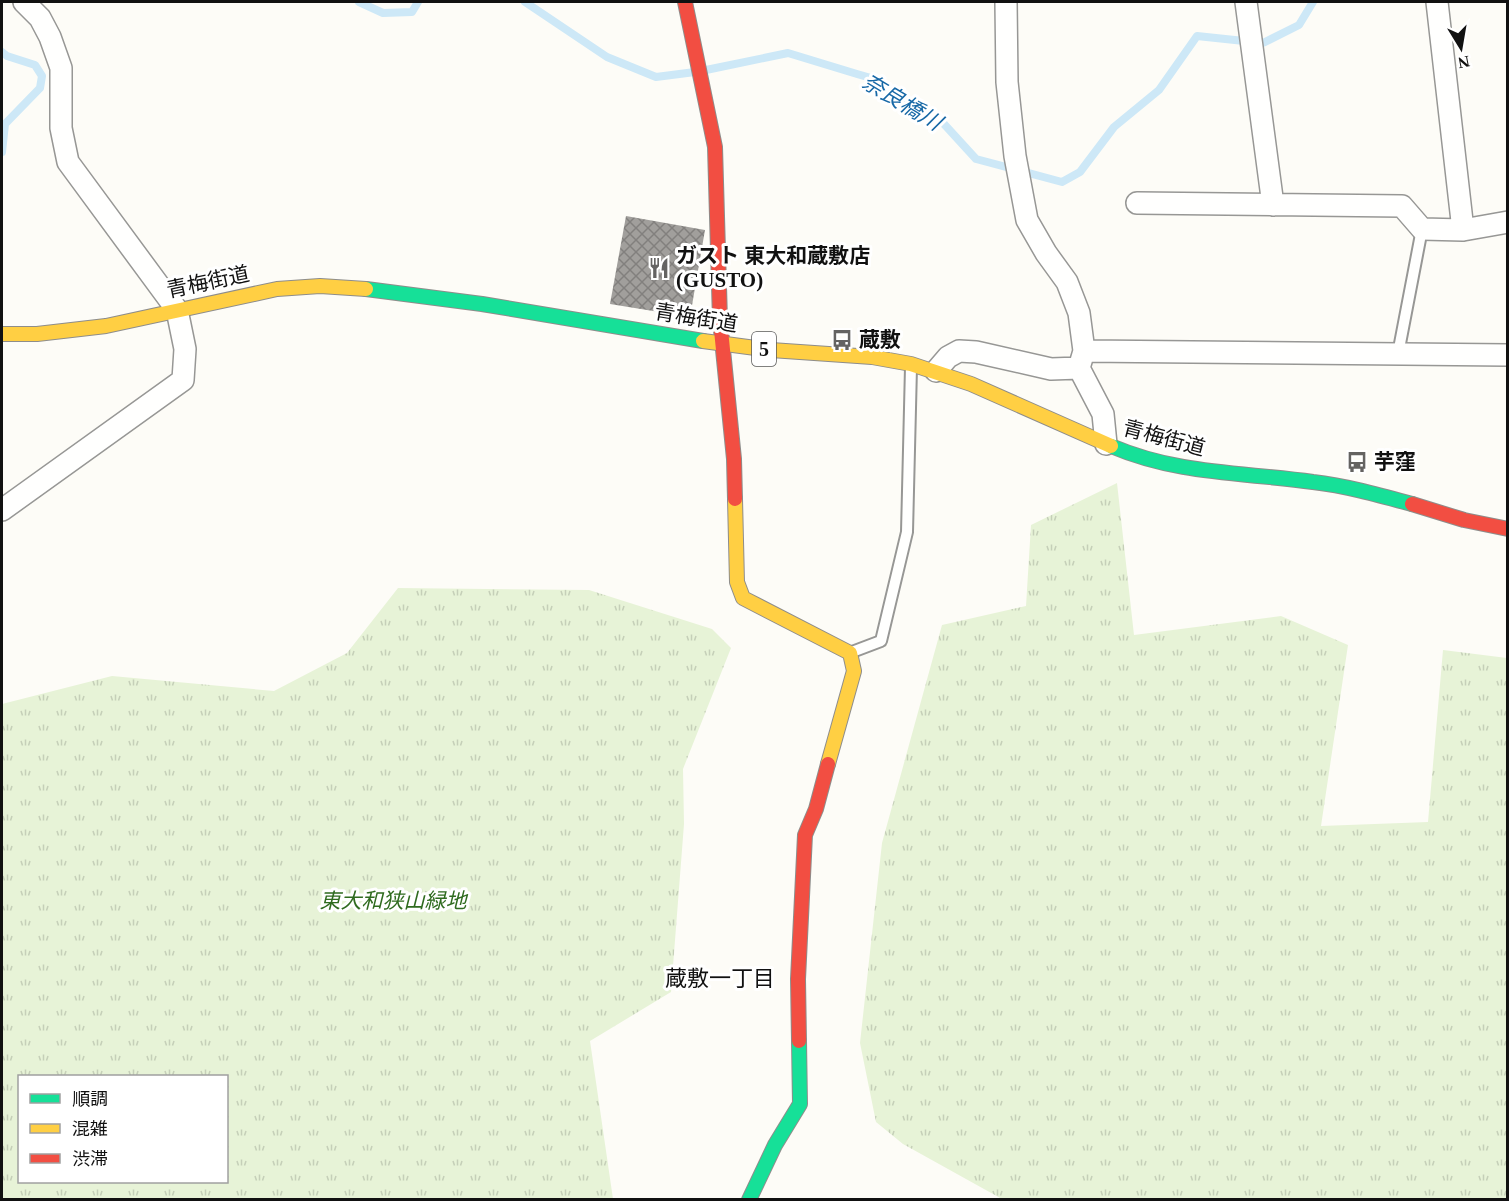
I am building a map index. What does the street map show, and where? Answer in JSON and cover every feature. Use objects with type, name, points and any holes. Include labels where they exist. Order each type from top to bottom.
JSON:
[{"type":"main road","points":[[685,2],[715,147],[720,320],[734,459],[737,582],[743,598],[850,653],[854,671],[816,810],[805,835],[798,979],[800,1104],[775,1145],[749,1200]]},
{"type":"main road","name":"青梅街道","points":[[2,334],[31,334],[82,329],[280,289],[302,287],[367,289],[429,296],[724,344],[787,352],[871,357],[911,364],[936,371],[1106,444],[1149,460],[1199,471],[1303,480],[1340,486],[1462,521],[1508,530]]},
{"type":"street","points":[[2,510],[183,380],[185,349],[177,310],[68,162],[61,128],[61,68],[50,37],[40,18],[24,2]]},
{"type":"street","points":[[1006,2],[1008,82],[1015,156],[1022,183],[1027,220],[1046,254],[1067,282],[1079,313],[1082,360],[1103,414],[1106,444]]},
{"type":"street","points":[[1246,2],[1273,206]]},
{"type":"street","points":[[1437,2],[1463,230]]},
{"type":"street","points":[[1137,203],[1402,206],[1422,230],[1463,230],[1508,222]]},
{"type":"street","points":[[936,371],[948,357],[959,351],[976,352],[1051,369],[1082,360],[1398,354],[1508,355]]},
{"type":"lane","points":[[1398,354],[1422,230]]},
{"type":"lane","points":[[850,653],[881,641],[907,532],[911,364]]},
{"type":"green space","points":[[1117,483],[1134,635],[1281,616],[1348,645],[1321,826],[1428,822],[1443,650],[1507,658],[1507,1199],[1002,1199],[903,1144],[876,1122],[860,1043],[882,843],[942,625],[1026,606],[1031,525]]},
{"type":"green space","name":"東大和狭山緑地","points":[[398,588],[589,590],[712,629],[731,648],[683,769],[684,824],[671,992],[590,1041],[613,1199],[2,1199],[2,704],[112,676],[274,691],[347,653]]},
{"type":"building","points":[[626,216],[705,230],[690,317],[610,304]]},
{"type":"waterway","name":"奈良橋川","points":[[359,2],[383,13],[412,12],[418,2]]},
{"type":"waterway","name":"奈良橋川","points":[[525,2],[607,57],[656,77],[695,72]]},
{"type":"waterway","name":"奈良橋川","points":[[706,70],[788,53],[871,78],[944,124],[976,159],[1062,182],[1080,172],[1114,127],[1159,90],[1197,36],[1263,43],[1299,25],[1313,2]]},
{"type":"waterway","name":"奈良橋川","points":[[2,52],[7,56],[35,65],[42,76],[40,88],[5,124],[2,152]]},
{"type":"traffic: fast","points":[[366,289],[482,304],[703,341]]},
{"type":"traffic: fast","points":[[1111,446],[1136,455],[1186,467],[1326,484],[1412,504]]},
{"type":"traffic: fast","points":[[749,1200],[775,1145],[800,1104],[799,1041]]},
{"type":"traffic: slow","points":[[2,334],[37,334],[106,326],[277,289],[320,286],[366,289]]},
{"type":"traffic: slow","points":[[703,341],[771,350],[872,357],[911,364],[971,384],[1111,446]]},
{"type":"traffic: slow","points":[[735,499],[737,582],[743,598],[850,653],[854,671],[828,764]]},
{"type":"traffic: jam","points":[[685,2],[715,147],[720,320],[734,459],[735,499]]},
{"type":"traffic: jam","points":[[1412,504],[1464,520],[1508,529]]},
{"type":"traffic: jam","points":[[799,1041],[798,979],[805,835],[816,809],[828,764]]},
{"type":"place","name":"ガスト 東大和蔵敷店 (GUSTO)","points":[[659,268]]},
{"type":"place","name":"蔵敷","points":[[842,340]]},
{"type":"place","name":"芋窪","points":[[1357,462]]},
{"type":"district","name":"蔵敷一丁目","points":[[720,978]]}]
